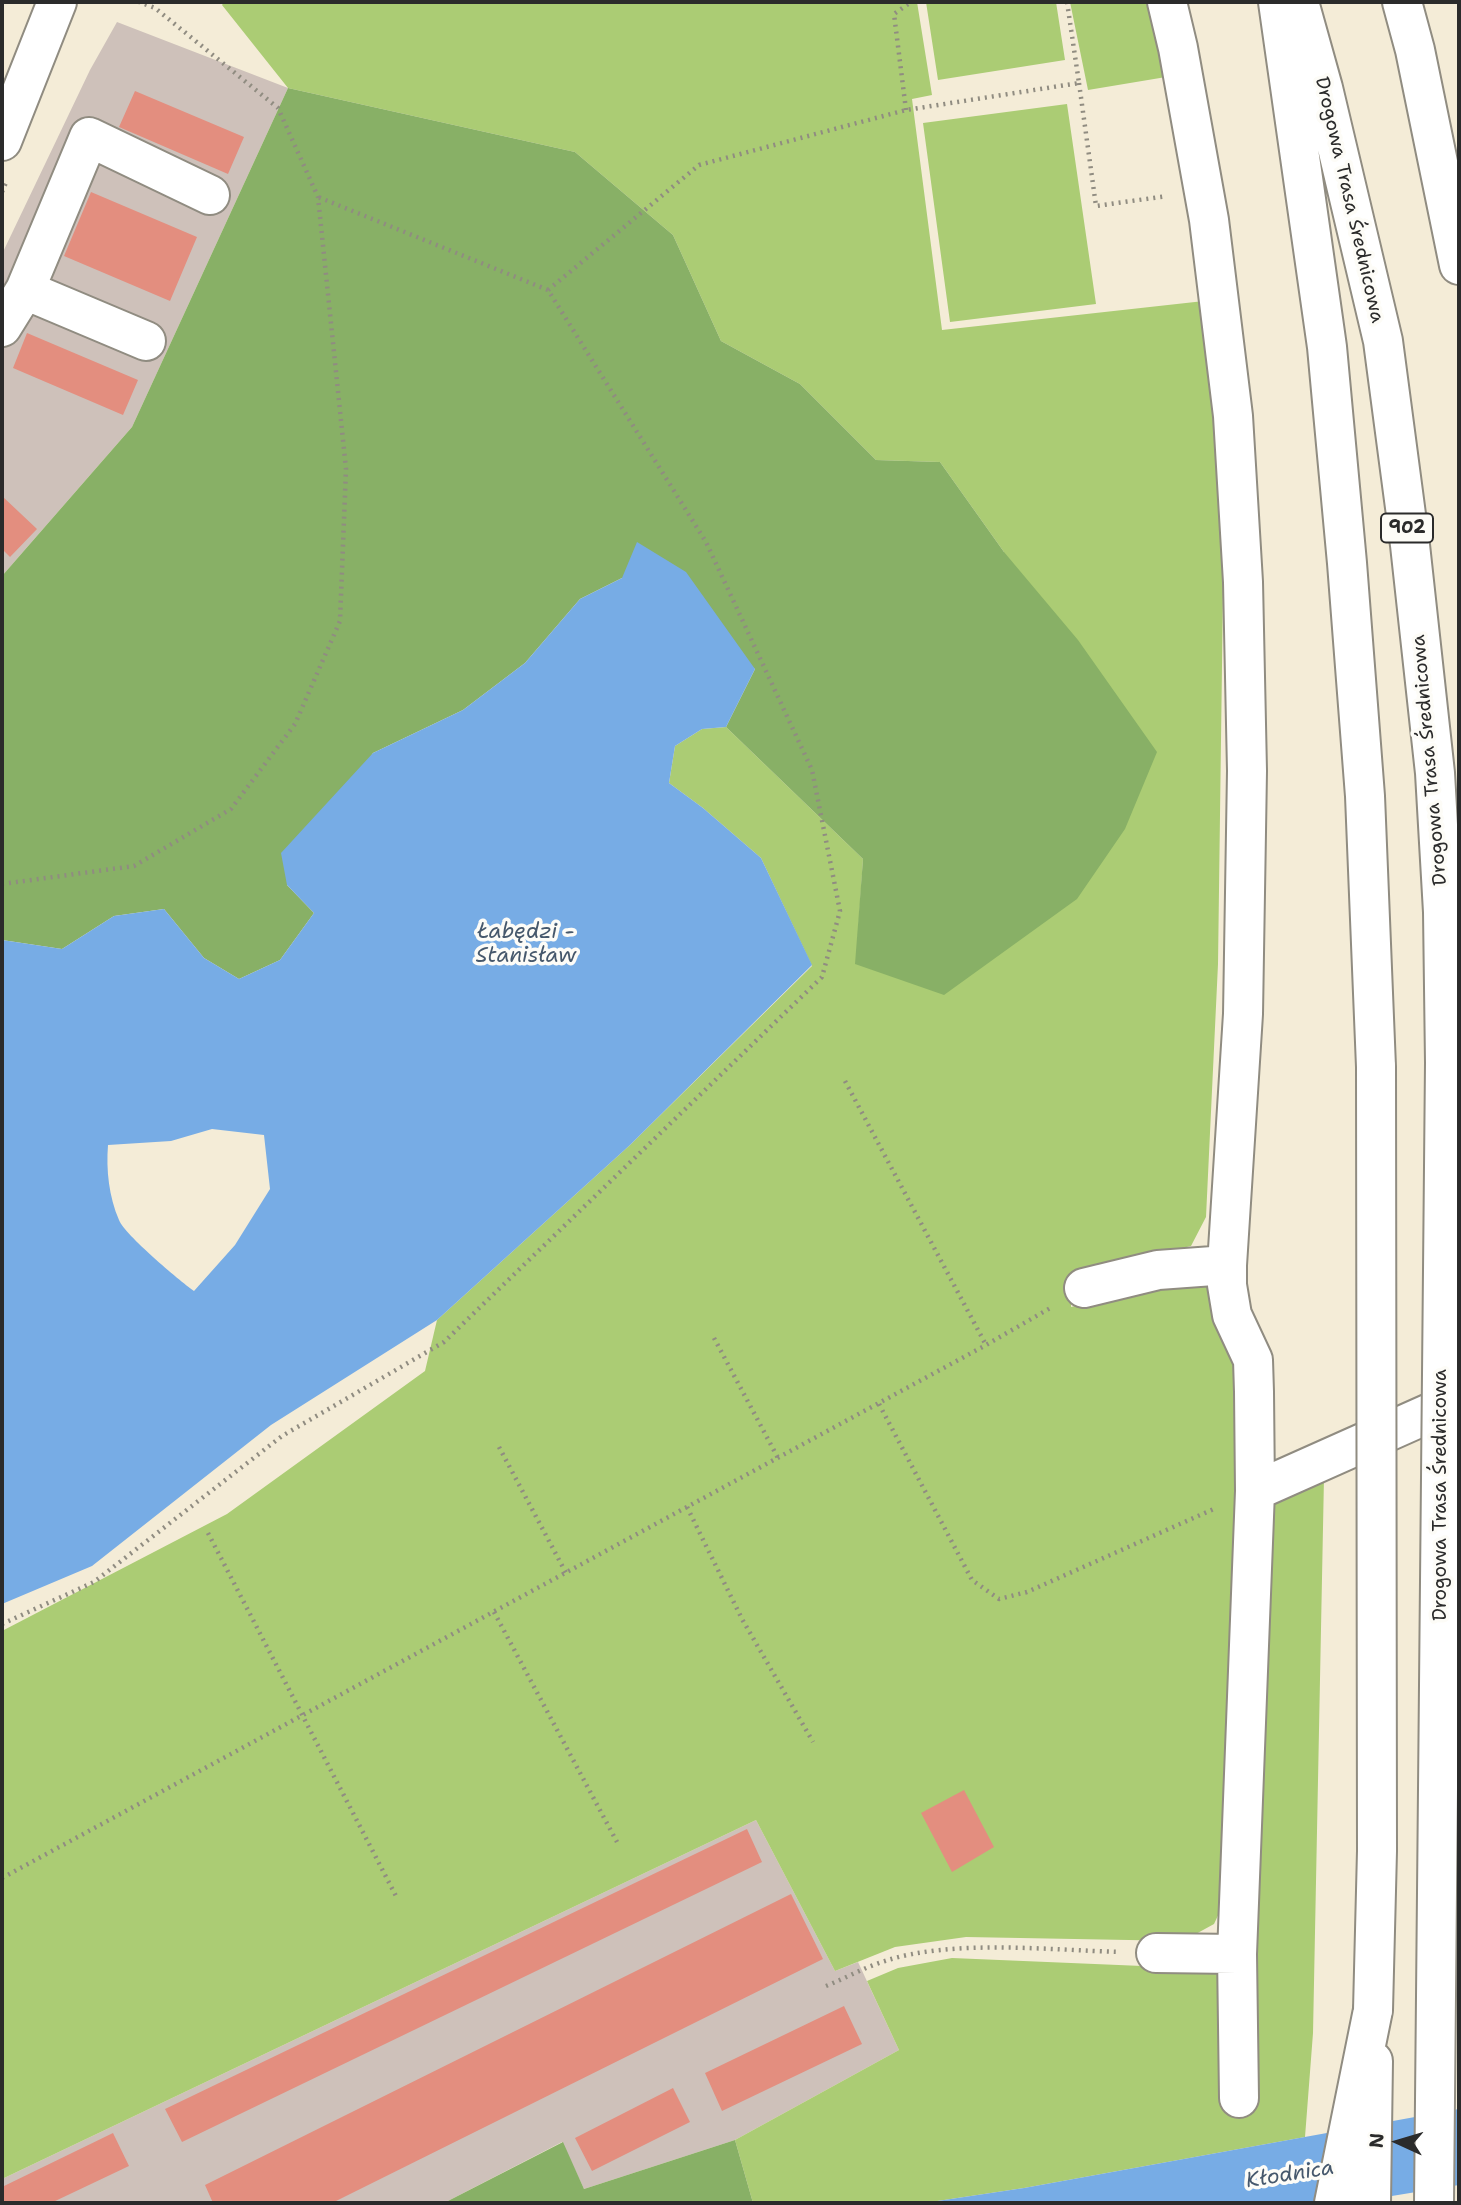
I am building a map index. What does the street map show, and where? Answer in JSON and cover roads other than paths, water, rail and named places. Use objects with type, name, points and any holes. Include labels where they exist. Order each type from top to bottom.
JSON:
[{"type":"main road","points":[[2,141],[57,2]]},
{"type":"main road","points":[[1167,2],[1204,191],[1233,415],[1243,582],[1247,771],[1243,1014],[1227,1285],[1232,1315],[1253,1360],[1255,1491],[1237,1954],[1239,2098]]},
{"type":"main road","points":[[1278,2],[1327,347],[1365,796],[1376,1067],[1377,1851],[1371,2203]]},
{"type":"main road","name":"Drogowa Trasa Średnicowa","points":[[1300,2],[1323,88],[1385,354],[1410,545],[1435,773],[1443,912],[1445,1063],[1434,2203]]},
{"type":"main road","points":[[1402,2],[1415,50],[1459,265]]},
{"type":"main road","points":[[2,327],[25,290],[89,137],[210,195]]},
{"type":"main road","points":[[25,290],[146,341]]},
{"type":"main road","points":[[1084,1288],[1158,1270],[1227,1265]]},
{"type":"main road","points":[[1255,1491],[1459,1400]]},
{"type":"main road","points":[[1156,1953],[1237,1954]]},
{"type":"main road","points":[[1334,2203],[1373,2010]]},
{"type":"water","name":"Łabędzi - Stanisław","points":[[637,542],[686,572],[755,669],[726,727],[702,729],[675,746],[669,783],[703,808],[761,858],[812,965],[630,1145],[437,1320],[271,1425],[92,1566],[2,1604],[2,940],[62,949],[114,916],[164,909],[204,958],[239,979],[280,960],[314,913],[287,885],[281,853],[373,753],[463,710],[525,663],[580,599],[622,578]],"holes":[[[212,1129],[264,1135],[270,1189],[235,1245],[194,1291],[165,1268],[123,1227],[109,1183],[108,1145],[171,1141]]]},
{"type":"water","name":"Kłodnica","points":[[1459,2109],[1459,2185],[1349,2203],[924,2203],[1024,2188]]}]
